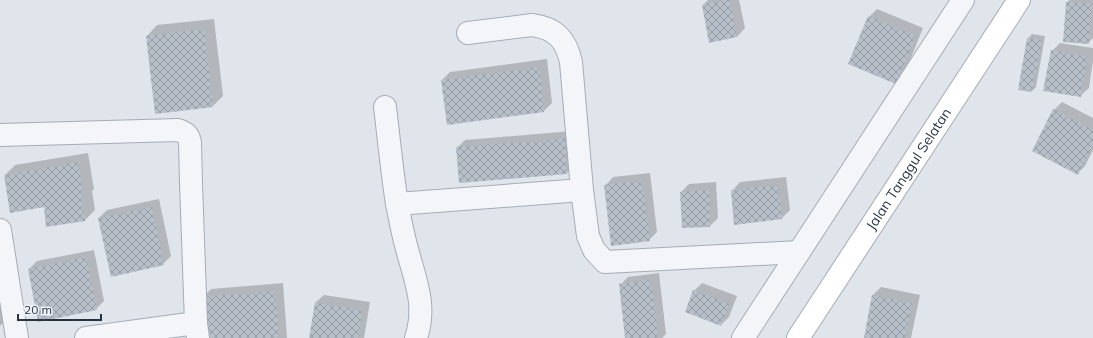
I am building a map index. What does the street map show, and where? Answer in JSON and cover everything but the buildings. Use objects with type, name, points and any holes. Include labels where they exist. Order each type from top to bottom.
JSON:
[{"type":"street","points":[[744,338],[963,0]]},
{"type":"street","name":"Jalan Tanggul Selatan","points":[[798,338],[1019,0]]},
{"type":"street","points":[[468,33],[532,25],[550,29],[563,42],[568,50],[571,62],[582,190],[588,236],[594,250],[604,262],[799,252]]},
{"type":"street","points":[[385,108],[397,204],[406,249],[416,280],[421,304],[420,325],[416,338]]},
{"type":"street","points":[[0,135],[178,130],[189,136],[197,330],[86,338]]},
{"type":"street","points":[[397,204],[582,190]]},
{"type":"street","points":[[0,230],[17,338]]}]
